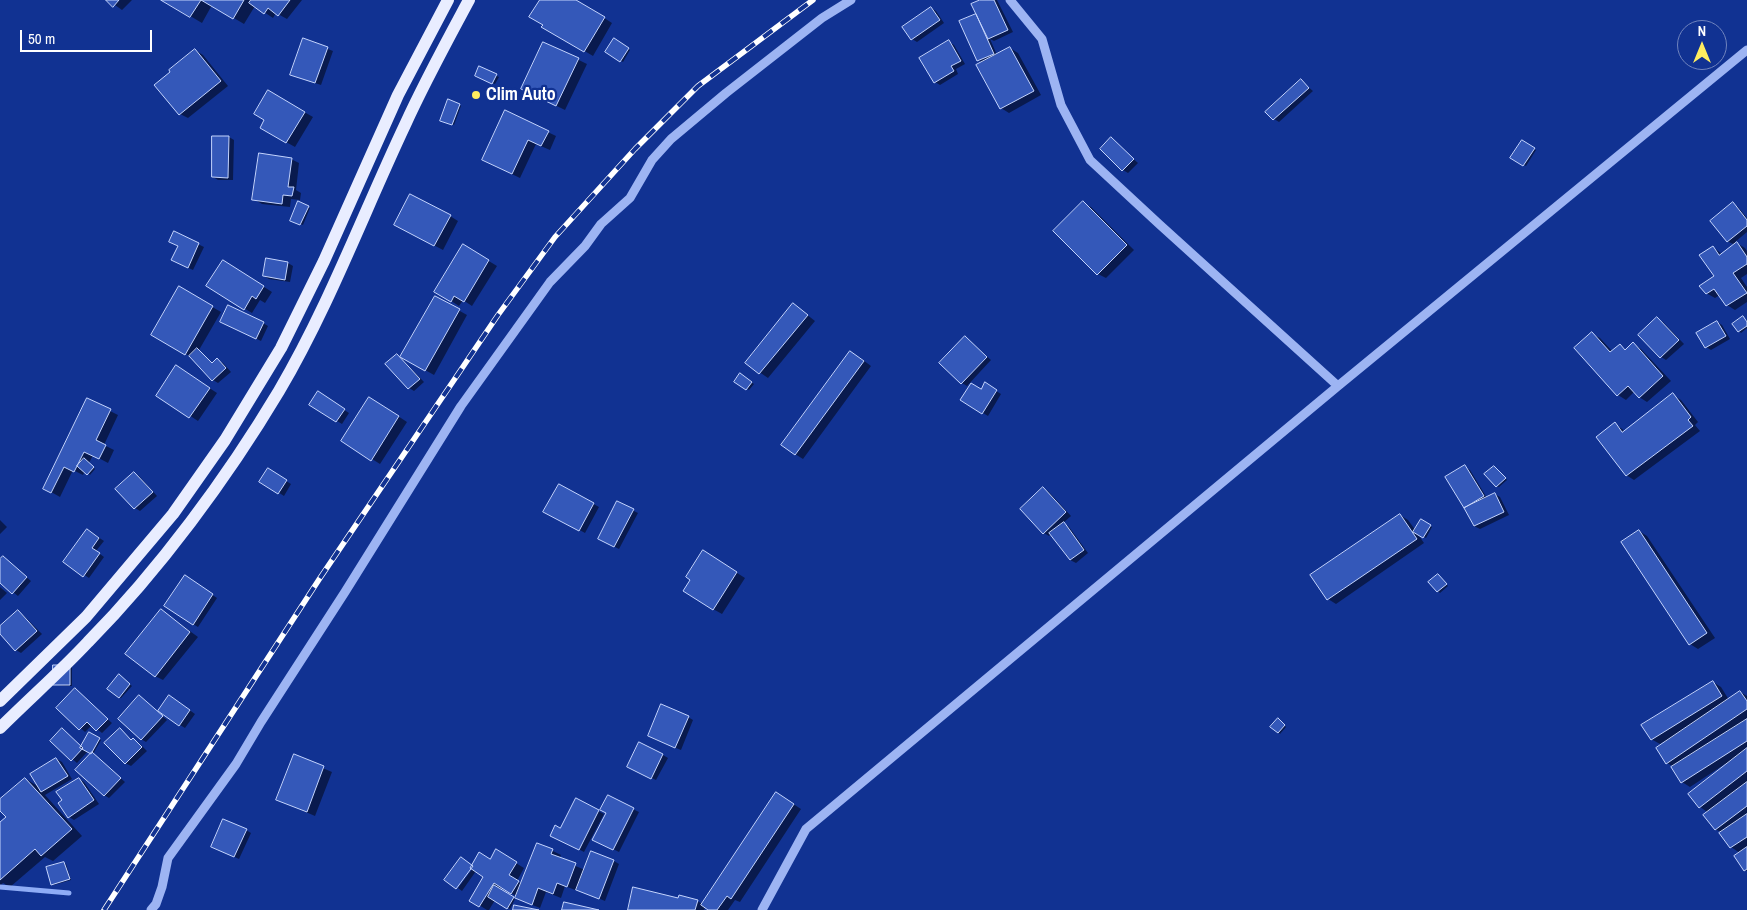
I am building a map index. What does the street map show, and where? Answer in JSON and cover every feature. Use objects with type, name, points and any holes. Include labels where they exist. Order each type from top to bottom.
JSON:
[{"type":"main road","points":[[0,701],[86,617],[173,514],[224,440],[281,348],[324,261],[398,95],[448,0]]},
{"type":"main road","points":[[0,728],[89,642],[165,554],[231,465],[278,391],[326,302],[405,124],[469,0]]},
{"type":"street","points":[[151,910],[156,904],[162,887],[168,858],[236,764],[461,406],[550,282],[584,246],[601,224],[630,198],[652,160],[671,139],[726,93],[822,18],[851,0]]},
{"type":"street","points":[[1010,0],[1042,39],[1060,105],[1090,160],[1158,224],[1338,386]]},
{"type":"street","points":[[762,910],[806,829],[1338,386],[1747,50]]},
{"type":"building","points":[[106,0],[119,0],[113,7]]},
{"type":"building","points":[[161,0],[201,0],[190,17]]},
{"type":"building","points":[[201,0],[244,0],[233,19]]},
{"type":"building","points":[[251,0],[290,0],[278,16],[268,8],[264,14],[249,3]]},
{"type":"building","points":[[540,0],[576,0],[605,17],[584,52],[541,27],[543,25],[529,17]]},
{"type":"building","points":[[980,0],[994,0],[1008,30],[988,39],[971,4]]},
{"type":"building","points":[[931,7],[940,20],[911,40],[902,27]]},
{"type":"building","points":[[976,14],[994,54],[977,61],[959,21]]},
{"type":"building","points":[[303,38],[328,47],[315,83],[290,75]]},
{"type":"building","points":[[614,38],[629,48],[620,62],[605,52]]},
{"type":"building","points":[[949,40],[961,61],[951,66],[954,71],[934,83],[919,58]]},
{"type":"building","points":[[543,42],[579,58],[556,106],[521,89]]},
{"type":"building","points":[[1010,47],[1034,91],[1000,109],[976,65]]},
{"type":"building","points":[[195,49],[221,81],[179,115],[154,85]]},
{"type":"building","points":[[479,66],[497,74],[492,84],[475,76]]},
{"type":"building","points":[[1301,79],[1309,88],[1273,120],[1265,112]]},
{"type":"building","points":[[268,90],[305,112],[286,143],[260,128],[264,120],[254,114]]},
{"type":"building","points":[[448,99],[460,104],[452,125],[440,121]]},
{"type":"building","points":[[505,110],[549,131],[541,146],[528,140],[512,174],[482,160]]},
{"type":"building","points":[[212,136],[229,136],[228,178],[212,177]]},
{"type":"building","points":[[1111,137],[1134,159],[1122,171],[1100,149]]},
{"type":"building","points":[[1522,140],[1535,148],[1523,166],[1510,158]]},
{"type":"building","points":[[259,153],[292,158],[288,187],[294,187],[292,196],[283,195],[282,204],[252,200]]},
{"type":"building","points":[[410,194],[451,215],[434,246],[394,225]]},
{"type":"building","points":[[298,201],[309,206],[300,225],[290,221]]},
{"type":"building","points":[[1083,201],[1127,245],[1097,275],[1053,231]]},
{"type":"building","points":[[1733,202],[1747,220],[1747,226],[1727,242],[1710,221]]},
{"type":"building","points":[[174,231],[199,243],[188,268],[171,260],[178,246],[169,242]]},
{"type":"building","points":[[1737,242],[1747,257],[1747,264],[1733,273],[1747,293],[1726,306],[1714,289],[1706,294],[1699,286],[1714,276],[1699,255],[1713,246],[1719,255]]},
{"type":"building","points":[[463,244],[489,260],[464,302],[454,296],[451,302],[434,292]]},
{"type":"building","points":[[266,258],[288,262],[285,280],[263,276]]},
{"type":"building","points":[[223,260],[264,286],[256,299],[252,296],[244,310],[206,286]]},
{"type":"building","points":[[179,286],[213,306],[185,355],[151,335]]},
{"type":"building","points":[[435,296],[460,309],[425,371],[400,357]]},
{"type":"building","points":[[793,303],[808,315],[759,374],[745,363]]},
{"type":"building","points":[[228,305],[264,322],[256,339],[220,322]]},
{"type":"building","points":[[1743,316],[1747,326],[1738,332],[1732,324]]},
{"type":"building","points":[[1657,317],[1679,340],[1660,358],[1638,335]]},
{"type":"building","points":[[1717,321],[1726,336],[1705,348],[1696,333]]},
{"type":"building","points":[[1592,332],[1610,352],[1620,344],[1625,350],[1633,342],[1663,376],[1639,398],[1628,386],[1617,396],[1574,348]]},
{"type":"building","points":[[965,336],[987,357],[961,384],[939,363]]},
{"type":"building","points":[[197,348],[212,363],[217,358],[226,368],[212,381],[189,356]]},
{"type":"building","points":[[850,351],[864,361],[795,455],[781,445]]},
{"type":"building","points":[[397,354],[420,379],[408,389],[385,364]]},
{"type":"building","points":[[176,365],[210,388],[189,418],[156,396]]},
{"type":"building","points":[[740,373],[752,382],[746,390],[734,382]]},
{"type":"building","points":[[985,382],[997,390],[982,414],[960,400],[971,383],[981,389]]},
{"type":"building","points":[[318,391],[345,409],[336,422],[309,405]]},
{"type":"building","points":[[1673,393],[1691,417],[1688,420],[1693,426],[1626,476],[1596,437],[1615,422],[1622,432]]},
{"type":"building","points":[[369,397],[399,416],[371,461],[341,441]]},
{"type":"building","points":[[87,398],[111,409],[96,440],[106,445],[99,459],[84,452],[74,472],[64,467],[51,493],[43,489]]},
{"type":"building","points":[[84,458],[94,467],[87,475],[77,466]]},
{"type":"building","points":[[1465,465],[1484,496],[1464,508],[1445,477]]},
{"type":"building","points":[[1494,466],[1506,478],[1496,487],[1484,474]]},
{"type":"building","points":[[268,468],[287,480],[278,494],[259,482]]},
{"type":"building","points":[[134,472],[153,492],[134,509],[115,489]]},
{"type":"building","points":[[559,484],[594,503],[579,531],[543,512]]},
{"type":"building","points":[[1043,487],[1066,512],[1043,534],[1020,509]]},
{"type":"building","points":[[1495,493],[1504,512],[1474,526],[1464,508]]},
{"type":"building","points":[[617,501],[634,509],[614,547],[598,539]]},
{"type":"building","points":[[1400,514],[1417,539],[1327,600],[1310,575]]},
{"type":"building","points":[[1421,519],[1431,525],[1423,538],[1413,532]]},
{"type":"building","points":[[1064,522],[1084,550],[1070,560],[1049,533]]},
{"type":"building","points":[[87,529],[99,538],[92,548],[100,553],[83,577],[63,562]]},
{"type":"building","points":[[1639,530],[1707,633],[1689,645],[1621,542]]},
{"type":"building","points":[[703,550],[737,572],[713,610],[683,591],[690,580],[686,577]]},
{"type":"building","points":[[3,556],[27,577],[12,594],[0,583],[0,559]]},
{"type":"building","points":[[1438,574],[1447,584],[1437,592],[1428,582]]},
{"type":"building","points":[[185,575],[213,594],[193,625],[164,606]]},
{"type":"building","points":[[161,609],[190,632],[155,677],[125,654]]},
{"type":"building","points":[[18,610],[37,631],[15,651],[0,634],[0,626]]},
{"type":"building","points":[[53,665],[70,665],[70,685],[53,685]]},
{"type":"building","points":[[119,674],[130,684],[119,698],[107,689]]},
{"type":"building","points":[[1713,681],[1722,696],[1651,740],[1641,725]]},
{"type":"building","points":[[75,688],[108,719],[96,731],[87,722],[79,730],[56,708]]},
{"type":"building","points":[[1740,691],[1747,701],[1747,709],[1666,764],[1656,748]]},
{"type":"building","points":[[139,695],[163,716],[141,740],[118,719]]},
{"type":"building","points":[[169,695],[190,710],[179,726],[158,711]]},
{"type":"building","points":[[661,704],[689,716],[675,748],[648,736]]},
{"type":"building","points":[[1278,718],[1285,725],[1278,733],[1270,727]]},
{"type":"building","points":[[1747,719],[1747,741],[1681,783],[1671,767]]},
{"type":"building","points":[[62,728],[83,748],[71,761],[50,741]]},
{"type":"building","points":[[120,728],[131,740],[133,738],[142,747],[125,764],[104,743]]},
{"type":"building","points":[[89,732],[100,738],[91,754],[80,748]]},
{"type":"building","points":[[639,742],[663,754],[651,779],[627,767]]},
{"type":"building","points":[[1747,748],[1747,771],[1699,808],[1688,794]]},
{"type":"building","points":[[92,752],[121,778],[104,796],[75,770]]},
{"type":"building","points":[[294,754],[324,766],[307,812],[276,800]]},
{"type":"building","points":[[56,758],[68,776],[41,792],[30,774]]},
{"type":"building","points":[[25,778],[72,829],[41,856],[35,849],[0,880],[0,822],[6,817],[0,811],[0,799]]},
{"type":"building","points":[[79,778],[94,800],[68,818],[58,803],[62,800],[56,792]]},
{"type":"building","points":[[1747,782],[1747,806],[1715,830],[1703,815]]},
{"type":"building","points":[[776,792],[794,804],[731,899],[727,896],[717,910],[708,910],[701,905]]},
{"type":"building","points":[[608,795],[634,808],[613,850],[592,840],[606,813],[600,810]]},
{"type":"building","points":[[576,798],[599,810],[579,850],[550,836],[555,825],[560,828]]},
{"type":"building","points":[[1747,814],[1747,837],[1730,848],[1719,833]]},
{"type":"building","points":[[223,819],[247,829],[234,857],[211,847]]},
{"type":"building","points":[[537,843],[553,849],[551,854],[576,863],[567,887],[557,883],[553,894],[538,888],[532,905],[515,898]]},
{"type":"building","points":[[1747,847],[1747,869],[1744,871],[1734,856]]},
{"type":"building","points":[[496,849],[517,862],[509,875],[519,881],[511,894],[494,883],[479,907],[469,901],[483,877],[470,868],[479,852],[490,859]]},
{"type":"building","points":[[591,851],[614,860],[599,899],[576,890]]},
{"type":"building","points":[[461,857],[473,866],[456,889],[444,880]]},
{"type":"building","points":[[64,862],[70,879],[51,885],[46,867]]},
{"type":"building","points":[[494,885],[514,897],[507,909],[488,897]]},
{"type":"building","points":[[633,887],[678,898],[679,895],[698,900],[695,910],[628,910]]},
{"type":"building","points":[[564,902],[599,910],[562,910]]},
{"type":"building","points":[[514,905],[539,910],[513,910]]},
{"type":"waterway","points":[[0,887],[69,893]]},
{"type":"railway","points":[[104,910],[320,578],[498,315],[555,237],[635,149],[698,86],[813,0]]},
{"type":"place","name":"Clim Auto","points":[[476,95]]}]
